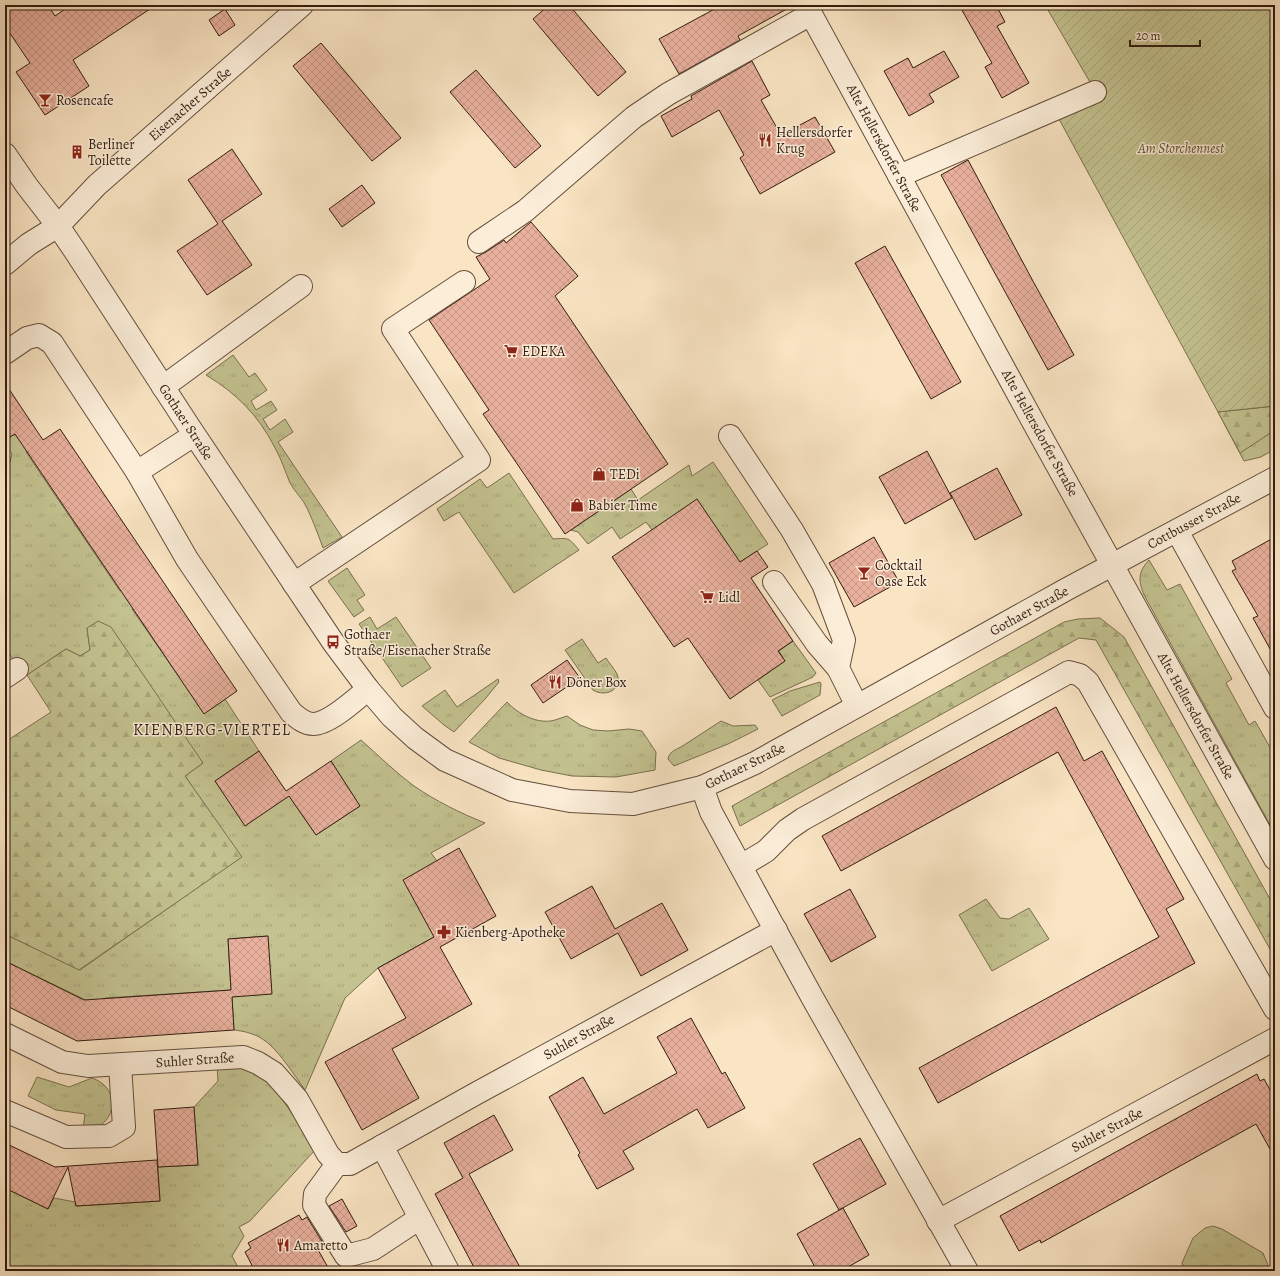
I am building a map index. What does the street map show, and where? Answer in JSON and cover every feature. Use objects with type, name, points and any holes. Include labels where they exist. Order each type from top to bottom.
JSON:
[{"type":"street","name":"Eisenacher Straße","points":[[5,264],[29,244],[58,226],[97,185],[302,5]]},
{"type":"street","name":"Alte Hellersdorfer Straße","points":[[809,10],[1275,859]]},
{"type":"street","points":[[479,242],[525,211],[634,117],[668,94],[809,10]]},
{"type":"street","points":[[899,176],[1095,92]]},
{"type":"street","name":"Gothaer Straße","points":[[5,154],[27,186],[58,226],[194,435],[333,642],[368,689],[415,738],[445,760],[512,790],[570,801],[633,804],[702,787],[755,763],[1113,565]]},
{"type":"street","points":[[294,584],[479,460],[393,329],[464,282]]},
{"type":"street","points":[[163,387],[301,286]]},
{"type":"street","points":[[5,353],[27,338],[39,335],[52,343],[137,472],[187,559],[291,712],[303,721],[312,724],[322,722],[343,709],[368,689]]},
{"type":"street","points":[[137,472],[194,435]]},
{"type":"street","points":[[730,436],[792,530],[824,584],[844,640],[838,668]]},
{"type":"street","name":"Cottbusser Straße","points":[[1113,565],[1275,478]]},
{"type":"street","points":[[1176,531],[1275,708]]},
{"type":"street","points":[[774,582],[816,644],[838,668],[857,706]]},
{"type":"street","points":[[741,866],[766,851],[786,830],[803,819],[1069,672],[1080,675],[1088,682],[1275,1009]]},
{"type":"street","points":[[702,787],[711,812],[836,1041],[967,1271]]},
{"type":"street","name":"Suhler Straße","points":[[5,1034],[62,1062],[88,1066],[243,1057],[258,1063],[274,1073],[297,1099],[328,1154],[337,1164],[350,1164],[465,1099],[776,930]]},
{"type":"street","name":"Suhler Straße","points":[[938,1221],[1275,1039]]},
{"type":"street","points":[[5,1111],[66,1137],[109,1136],[124,1127],[120,1065]]},
{"type":"street","points":[[382,1146],[448,1271]]},
{"type":"street","points":[[337,1164],[315,1194],[314,1205],[346,1256],[373,1249],[420,1218]]},
{"type":"green space","name":"Am Storchennest","points":[[1045,5],[1275,5],[1275,406],[1218,412],[1059,119],[1101,101]]},
{"type":"green space","points":[[233,355],[249,377],[255,373],[267,390],[251,401],[256,410],[271,401],[277,410],[263,419],[270,430],[285,419],[293,432],[278,442],[342,537],[323,548],[307,508],[290,483],[281,460],[261,424],[236,397],[206,375]]},
{"type":"green space","points":[[1275,406],[1275,449],[1261,457],[1244,461],[1218,412]]},
{"type":"green space","points":[[1275,406],[1275,430],[1240,453],[1218,412]]},
{"type":"green space","points":[[19,431],[31,448],[26,452],[120,591],[125,589],[137,605],[132,609],[204,713],[225,699],[259,751],[215,781],[245,825],[289,796],[316,835],[360,806],[331,761],[361,740],[414,786],[448,806],[485,823],[431,853],[437,861],[434,937],[378,968],[345,998],[305,1090],[279,1055],[267,1042],[254,1035],[234,1030],[232,997],[268,936],[228,939],[231,990],[105,998],[105,1008],[5,961],[5,934],[80,970],[241,857],[185,776],[203,763],[87,628],[90,650],[80,656],[66,649],[27,675],[16,664],[5,647],[5,478],[12,454],[5,444],[5,440]]},
{"type":"green space","points":[[713,462],[768,544],[740,562],[652,530],[646,522],[620,539],[612,527],[588,544],[578,532],[571,530],[631,489],[638,500],[689,465],[692,476]]},
{"type":"green space","points":[[509,473],[553,539],[568,539],[579,550],[514,593],[459,512],[444,521],[437,509],[480,479],[487,488]]},
{"type":"green space","points":[[1149,560],[1167,590],[1180,584],[1232,679],[1226,683],[1249,725],[1255,721],[1275,756],[1275,834],[1144,595],[1140,576],[1145,564]]},
{"type":"green space","points":[[347,568],[365,595],[357,600],[364,610],[354,617],[328,581]]},
{"type":"green space","points":[[370,617],[377,629],[396,617],[431,668],[402,687],[359,624]]},
{"type":"green space","points":[[1100,618],[1124,637],[1275,908],[1275,958],[1096,640],[1079,638],[740,826],[732,806],[1064,622],[1078,619]]},
{"type":"green space","points":[[98,621],[111,627],[203,763],[185,776],[242,857],[79,970],[5,934],[5,742],[51,712],[27,675],[66,649],[80,656],[90,650],[87,628]]},
{"type":"green space","points":[[582,639],[598,663],[606,658],[616,672],[618,684],[612,691],[603,693],[593,690],[565,650]]},
{"type":"green space","points":[[793,641],[816,673],[813,677],[770,697],[758,680],[785,661],[779,651]]},
{"type":"green space","points":[[498,679],[499,682],[485,699],[454,732],[422,706],[445,690],[457,707]]},
{"type":"green space","points":[[820,682],[820,695],[782,716],[772,700],[790,691]]},
{"type":"green space","points":[[507,702],[517,711],[535,720],[549,721],[567,716],[580,725],[593,730],[608,731],[629,729],[642,731],[656,752],[655,770],[616,777],[572,776],[541,770],[499,758],[469,742]]},
{"type":"green space","points":[[721,721],[733,726],[755,725],[758,729],[728,744],[674,766],[668,759],[673,752]]},
{"type":"green space","points":[[986,899],[1000,918],[1009,919],[1029,908],[1049,939],[992,971],[959,915]]},
{"type":"green space","points":[[217,1065],[237,1065],[254,1071],[270,1082],[300,1125],[315,1150],[250,1221],[239,1227],[244,1236],[232,1256],[240,1271],[5,1271],[5,1188],[48,1209],[54,1198],[75,1202],[76,1206],[160,1201],[158,1167],[198,1165],[194,1107],[218,1081]]},
{"type":"green space","points":[[37,1077],[69,1087],[92,1078],[98,1081],[107,1088],[112,1098],[109,1116],[100,1126],[96,1128],[83,1129],[85,1114],[56,1110],[28,1096]]},
{"type":"green space","points":[[1213,1226],[1222,1229],[1263,1253],[1268,1265],[1263,1271],[1184,1271],[1182,1263],[1193,1238],[1205,1228]]},
{"type":"building","points":[[5,5],[48,5],[55,16],[71,5],[156,5],[73,60],[89,86],[45,115],[16,72],[30,63],[5,26]]},
{"type":"building","points":[[549,5],[569,5],[626,72],[598,96],[533,19]]},
{"type":"building","points":[[722,5],[794,5],[738,36],[740,40],[679,74],[659,39]]},
{"type":"building","points":[[959,5],[996,5],[1005,22],[997,26],[1029,83],[1002,98],[985,67],[992,63]]},
{"type":"building","points":[[225,9],[235,25],[219,36],[209,20]]},
{"type":"building","points":[[321,43],[401,138],[372,161],[293,66]]},
{"type":"building","points":[[944,51],[959,77],[929,94],[934,102],[909,116],[884,71],[908,58],[913,68]]},
{"type":"building","points":[[752,61],[770,95],[761,100],[781,135],[815,117],[835,152],[760,194],[740,158],[744,155],[719,110],[672,137],[661,116],[692,99],[691,96]]},
{"type":"building","points":[[476,70],[541,146],[515,168],[450,92]]},
{"type":"building","points":[[232,149],[262,194],[222,221],[252,265],[207,295],[177,251],[218,224],[188,180]]},
{"type":"building","points":[[968,160],[1074,355],[1048,370],[941,175]]},
{"type":"building","points":[[362,185],[375,203],[342,227],[329,209]]},
{"type":"building","points":[[531,222],[578,276],[555,296],[668,464],[565,534],[483,414],[489,410],[429,320],[490,279],[476,257],[504,240],[506,243]]},
{"type":"building","points":[[885,246],[961,382],[931,399],[855,263]]},
{"type":"building","points":[[5,383],[43,440],[60,429],[237,691],[204,714],[15,434],[5,440]]},
{"type":"building","points":[[927,451],[952,498],[905,524],[879,477]]},
{"type":"building","points":[[997,468],[1022,515],[975,540],[950,493]]},
{"type":"building","name":"Lidl","points":[[697,499],[740,562],[757,551],[768,567],[751,578],[793,641],[778,651],[785,661],[730,699],[688,638],[674,647],[612,557]]},
{"type":"building","name":"Cocktail Oase Eck","points":[[874,537],[899,582],[854,607],[829,563]]},
{"type":"building","points":[[1275,537],[1275,658],[1253,618],[1258,616],[1232,571],[1236,569],[1232,561]]},
{"type":"building","name":"Döner Box","points":[[567,660],[580,678],[543,703],[531,685]]},
{"type":"building","points":[[1056,707],[1084,761],[1102,751],[1184,899],[1166,909],[1195,963],[938,1103],[919,1068],[1159,937],[1058,752],[841,871],[822,836]]},
{"type":"building","points":[[259,751],[286,791],[331,761],[360,806],[316,835],[289,796],[245,826],[215,781]]},
{"type":"building","points":[[459,848],[496,916],[440,947],[472,1004],[392,1049],[419,1098],[362,1130],[325,1062],[406,1018],[378,968],[434,937],[403,880]]},
{"type":"building","points":[[592,886],[615,929],[662,903],[688,950],[641,976],[618,933],[571,959],[545,912]]},
{"type":"building","points":[[850,889],[876,937],[831,962],[804,914]]},
{"type":"building","points":[[268,936],[272,994],[232,997],[234,1030],[77,1041],[5,1005],[5,961],[84,1000],[231,990],[228,939]]},
{"type":"building","points":[[691,1018],[722,1074],[725,1072],[745,1108],[708,1128],[697,1109],[623,1151],[634,1169],[597,1189],[578,1155],[580,1153],[549,1097],[583,1077],[604,1114],[677,1073],[657,1037]]},
{"type":"building","points":[[1257,1074],[1260,1081],[1264,1079],[1275,1099],[1275,1158],[1256,1124],[1041,1243],[1040,1240],[1019,1251],[1000,1216]]},
{"type":"building","points":[[194,1107],[198,1165],[158,1167],[154,1110]]},
{"type":"building","points":[[494,1115],[513,1150],[469,1174],[522,1271],[476,1271],[435,1194],[463,1178],[444,1143]]},
{"type":"building","points":[[860,1138],[886,1184],[839,1210],[813,1164]]},
{"type":"building","points":[[5,1143],[55,1167],[157,1160],[160,1201],[76,1206],[68,1167],[48,1209],[5,1188]]},
{"type":"building","points":[[342,1199],[357,1226],[346,1232],[329,1206]]},
{"type":"building","points":[[843,1208],[869,1255],[841,1271],[817,1271],[797,1234]]},
{"type":"building","name":"Amaretto","points":[[299,1215],[302,1220],[307,1217],[324,1245],[317,1248],[330,1271],[255,1271],[245,1252],[251,1248],[248,1243]]},
{"type":"place","name":"Rosencafe","points":[[45,100]]},
{"type":"place","name":"Hellersdorfer Krug","points":[[765,140]]},
{"type":"place","name":"Berliner Toilette","points":[[77,152]]},
{"type":"place","name":"EDEKA","points":[[511,351]]},
{"type":"place","name":"TEDi","points":[[599,474]]},
{"type":"place","name":"Babier Time","points":[[577,505]]},
{"type":"place","name":"Cocktail Oase Eck","points":[[864,573]]},
{"type":"place","name":"Lidl","points":[[707,597]]},
{"type":"place","name":"Gothaer Straße/Eisenacher Straße","points":[[333,642]]},
{"type":"place","name":"Döner Box","points":[[555,682]]},
{"type":"place","name":"Kienberg-Apotheke","points":[[444,932]]},
{"type":"place","name":"Amaretto","points":[[283,1245]]},
{"type":"district","name":"KIENBERG-VIERTEL","points":[[212,730]]}]
